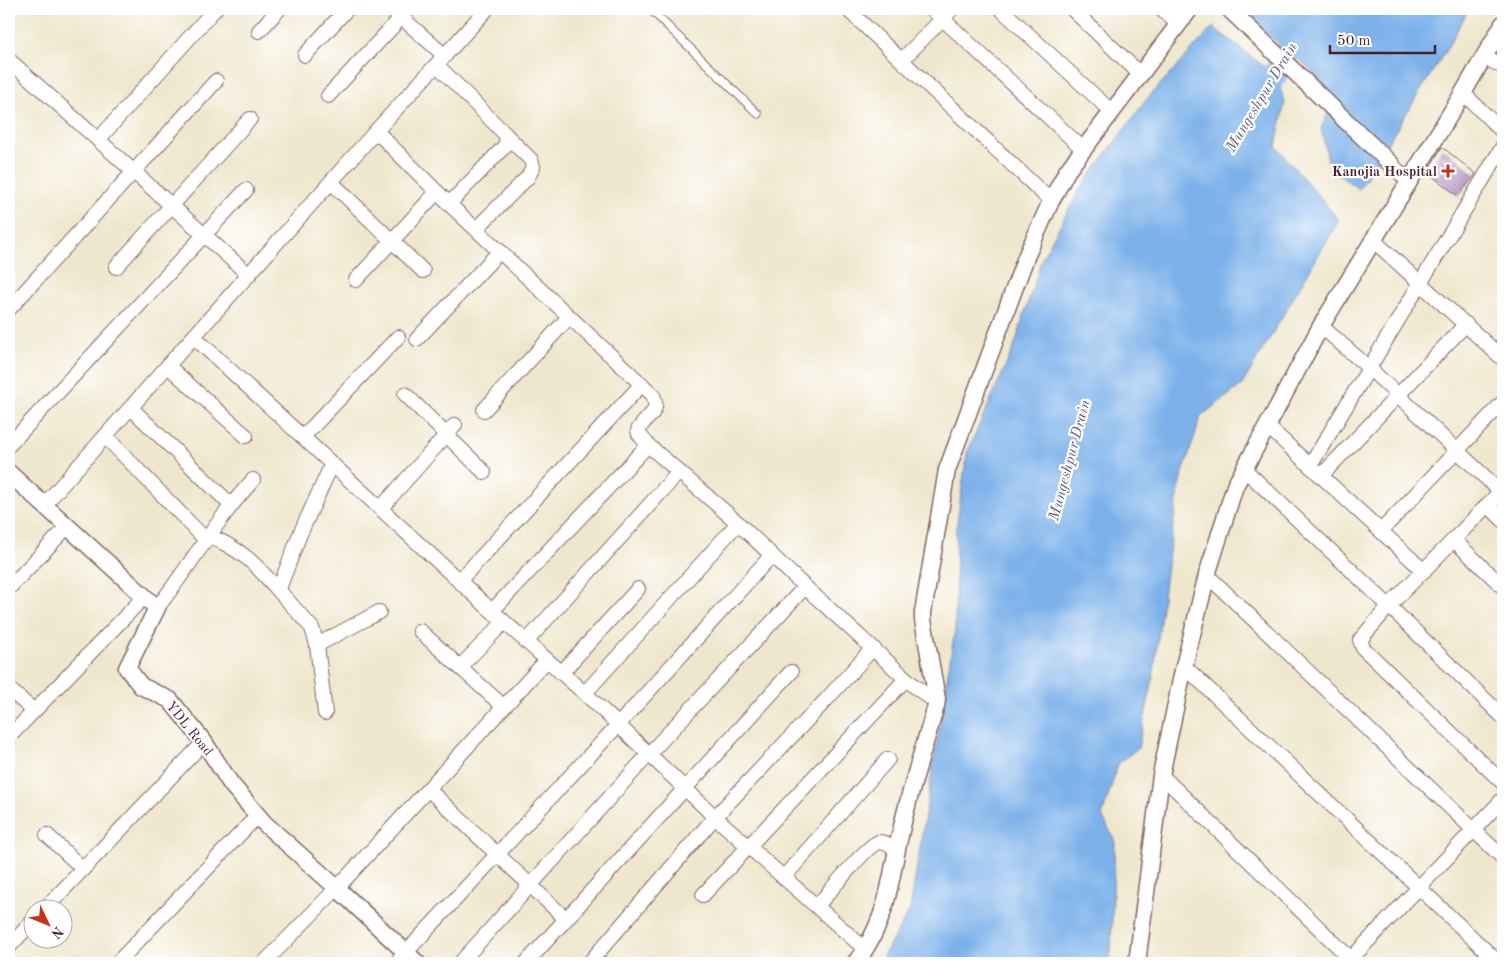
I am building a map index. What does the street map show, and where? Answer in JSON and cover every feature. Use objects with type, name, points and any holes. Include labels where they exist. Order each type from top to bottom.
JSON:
[{"type":"street","points":[[98,140],[215,9]]},
{"type":"street","points":[[259,31],[279,9]]},
{"type":"street","points":[[305,55],[347,9]]},
{"type":"street","points":[[45,504],[332,183],[376,131],[487,9]]},
{"type":"street","points":[[847,9],[1051,200]]},
{"type":"street","points":[[1001,9],[1112,112]]},
{"type":"street","points":[[1072,9],[1140,74]]},
{"type":"street","points":[[1161,9],[1178,24]]},
{"type":"street","points":[[855,963],[877,929],[882,916],[890,890],[901,831],[936,702],[923,612],[946,470],[1026,257],[1051,200],[1067,171],[1083,149],[1190,9]]},
{"type":"street","points":[[1229,9],[1409,182]]},
{"type":"street","points":[[328,96],[401,12],[505,134],[531,160],[533,167],[528,177],[476,229]]},
{"type":"street","points":[[902,60],[942,12],[1083,149]]},
{"type":"street","points":[[1137,963],[1160,775],[1184,666],[1207,575],[1235,486],[1321,326],[1372,239],[1463,94],[1503,24]]},
{"type":"street","points":[[1484,56],[1503,67]]},
{"type":"street","points":[[9,60],[249,275]]},
{"type":"street","points":[[9,308],[216,81]]},
{"type":"street","points":[[1463,94],[1503,132]]},
{"type":"street","points":[[116,267],[250,119]]},
{"type":"street","points":[[376,131],[569,318],[653,395],[657,402],[655,410],[638,430],[638,434],[648,445],[738,523],[771,556],[906,679],[936,702]]},
{"type":"street","points":[[450,204],[502,149],[507,139],[505,134]]},
{"type":"street","points":[[1316,471],[1370,368],[1503,146]]},
{"type":"street","points":[[332,183],[423,271]]},
{"type":"street","points":[[9,445],[246,190]]},
{"type":"street","points":[[356,280],[437,192]]},
{"type":"street","points":[[1372,239],[1503,359]]},
{"type":"street","points":[[416,339],[500,251]]},
{"type":"street","points":[[484,410],[569,318]]},
{"type":"street","points":[[1316,471],[1398,395],[1466,324]]},
{"type":"street","points":[[1321,326],[1370,368],[1502,491],[1389,606],[1364,634],[1360,644],[1503,783]]},
{"type":"street","points":[[194,337],[459,581],[584,693],[715,817],[865,949]]},
{"type":"street","points":[[304,437],[398,337]]},
{"type":"street","points":[[169,366],[246,436]]},
{"type":"street","points":[[459,581],[642,384]]},
{"type":"street","points":[[405,394],[451,430],[484,472]]},
{"type":"street","points":[[1381,531],[1503,402]]},
{"type":"street","points":[[131,408],[231,505]]},
{"type":"street","points":[[1267,426],[1424,571]]},
{"type":"street","points":[[381,508],[451,430]]},
{"type":"street","points":[[105,436],[207,538],[227,543],[254,562],[312,628],[317,645],[325,713]]},
{"type":"street","points":[[492,611],[648,445]]},
{"type":"street","points":[[280,592],[280,586],[297,543],[332,464]]},
{"type":"street","points":[[1244,469],[1503,717]]},
{"type":"street","points":[[526,642],[679,472]]},
{"type":"street","points":[[9,473],[157,608],[181,578],[231,505],[253,480]]},
{"type":"street","points":[[1488,505],[1503,520]]},
{"type":"street","points":[[584,693],[738,523]]},
{"type":"street","points":[[9,588],[68,526]]},
{"type":"street","points":[[1454,540],[1503,587]]},
{"type":"street","points":[[406,960],[497,855],[771,556]]},
{"type":"street","points":[[1207,575],[1503,858]]},
{"type":"street","points":[[460,963],[648,754],[805,587]]},
{"type":"street","points":[[561,673],[638,589]]},
{"type":"street","points":[[9,737],[145,596]]},
{"type":"street","name":"YDL Road","points":[[157,608],[127,668],[141,686],[170,700],[204,742],[231,784],[264,823],[337,888],[406,960]]},
{"type":"street","points":[[317,645],[379,612]]},
{"type":"street","points":[[460,667],[504,622]]},
{"type":"street","points":[[420,630],[504,707]]},
{"type":"street","points":[[589,963],[715,817],[873,648]]},
{"type":"street","points":[[264,963],[337,888],[547,660]]},
{"type":"street","points":[[1184,666],[1497,959]]},
{"type":"street","points":[[526,963],[791,672]]},
{"type":"street","points":[[704,895],[906,679]]},
{"type":"street","points":[[9,689],[34,711]]},
{"type":"street","points":[[54,900],[204,742]]},
{"type":"street","points":[[784,877],[888,759]]},
{"type":"street","points":[[1160,775],[1351,962],[1503,799]]},
{"type":"street","points":[[428,789],[566,919]]},
{"type":"street","points":[[118,963],[258,815]]},
{"type":"street","points":[[47,835],[83,869]]},
{"type":"street","points":[[817,906],[876,843],[881,842],[898,849]]},
{"type":"street","points":[[9,947],[22,933]]},
{"type":"lane","points":[[650,9],[758,114]]},
{"type":"water","points":[[1237,9],[1469,9],[1446,50],[1359,189],[1330,169],[1321,128],[1336,98],[1308,67]]},
{"type":"water","points":[[1213,27],[1275,75],[1285,102],[1276,146],[1339,220],[1242,385],[1201,416],[1180,482],[1167,565],[1153,679],[1138,748],[1118,764],[1102,816],[1115,841],[1109,963],[879,963],[910,910],[955,629],[956,530],[967,453],[1014,347],[1042,258],[1080,189],[1146,100]]},
{"type":"building","points":[[1442,147],[1476,174],[1458,196],[1427,172]]},
{"type":"waterway","name":"Mungeshpur Drain","points":[[1258,104],[1312,9]]},
{"type":"place","name":"Kanojia Hospital","points":[[1448,171]]}]
